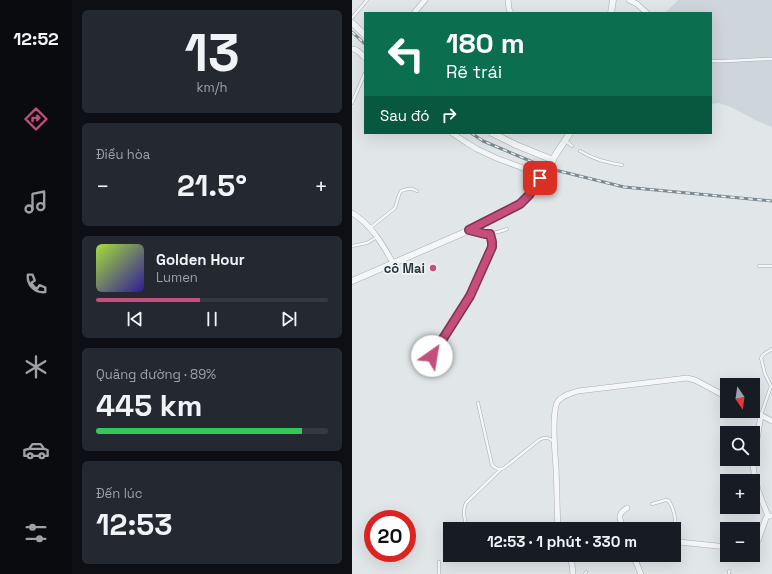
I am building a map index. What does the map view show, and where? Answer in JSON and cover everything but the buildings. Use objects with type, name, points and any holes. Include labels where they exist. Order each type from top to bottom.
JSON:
[{"type":"street","points":[[415,12],[425,0]]},
{"type":"street","points":[[508,0],[510,12]]},
{"type":"street","points":[[611,12],[612,0]]},
{"type":"street","points":[[629,0],[639,2],[647,12]]},
{"type":"street","points":[[352,23],[364,35]]},
{"type":"street","points":[[353,48],[364,57]]},
{"type":"street","points":[[454,134],[477,149],[523,168],[540,178]]},
{"type":"street","points":[[494,134],[552,160]]},
{"type":"street","points":[[352,281],[469,230],[520,204],[529,195],[569,134]]},
{"type":"street","points":[[352,213],[370,228],[393,263]]},
{"type":"street","points":[[558,522],[554,442],[555,409],[558,401],[563,396],[578,391],[687,378],[720,393]]},
{"type":"street","points":[[760,535],[766,518],[770,516],[758,490],[753,464],[761,415],[772,421]]},
{"type":"street","points":[[621,522],[619,516],[622,511],[627,508]]},
{"type":"street","points":[[681,542],[720,546]]},
{"type":"street","points":[[571,562],[573,574]]},
{"type":"street","points":[[636,562],[641,574]]},
{"type":"lane","points":[[352,18],[367,0]]},
{"type":"lane","points":[[712,61],[772,59]]},
{"type":"lane","points":[[352,103],[364,75]]},
{"type":"lane","points":[[565,141],[572,146]]},
{"type":"lane","points":[[580,151],[598,160],[622,165]]},
{"type":"lane","points":[[370,228],[395,208],[401,191],[411,188],[417,191]]},
{"type":"lane","points":[[469,230],[490,234],[498,233],[507,229]]},
{"type":"lane","points":[[432,356],[470,296],[492,247],[490,234]]},
{"type":"lane","points":[[352,246],[367,243],[376,238]]},
{"type":"lane","points":[[759,266],[772,266]]},
{"type":"lane","points":[[761,415],[771,386],[765,374],[761,358],[772,348]]},
{"type":"lane","points":[[478,403],[492,465],[494,468],[500,470]]},
{"type":"lane","points":[[466,522],[463,512],[466,503],[500,470],[539,440],[548,438],[554,442]]},
{"type":"lane","points":[[652,504],[666,500],[669,501],[671,503],[676,522]]},
{"type":"lane","points":[[439,562],[439,574]]},
{"type":"shaded area","points":[[678,0],[772,0],[772,127],[733,108],[719,103],[712,104],[712,12],[666,12]]},
{"type":"railway","points":[[352,32],[364,43]]},
{"type":"railway","points":[[472,134],[483,141],[547,168],[624,187],[772,201]]},
{"type":"place","name":"cô Mai","points":[[433,268]]},
{"type":"route","points":[[432,356],[470,296],[492,247],[490,234],[469,230],[520,204],[529,195],[540,178]]}]
